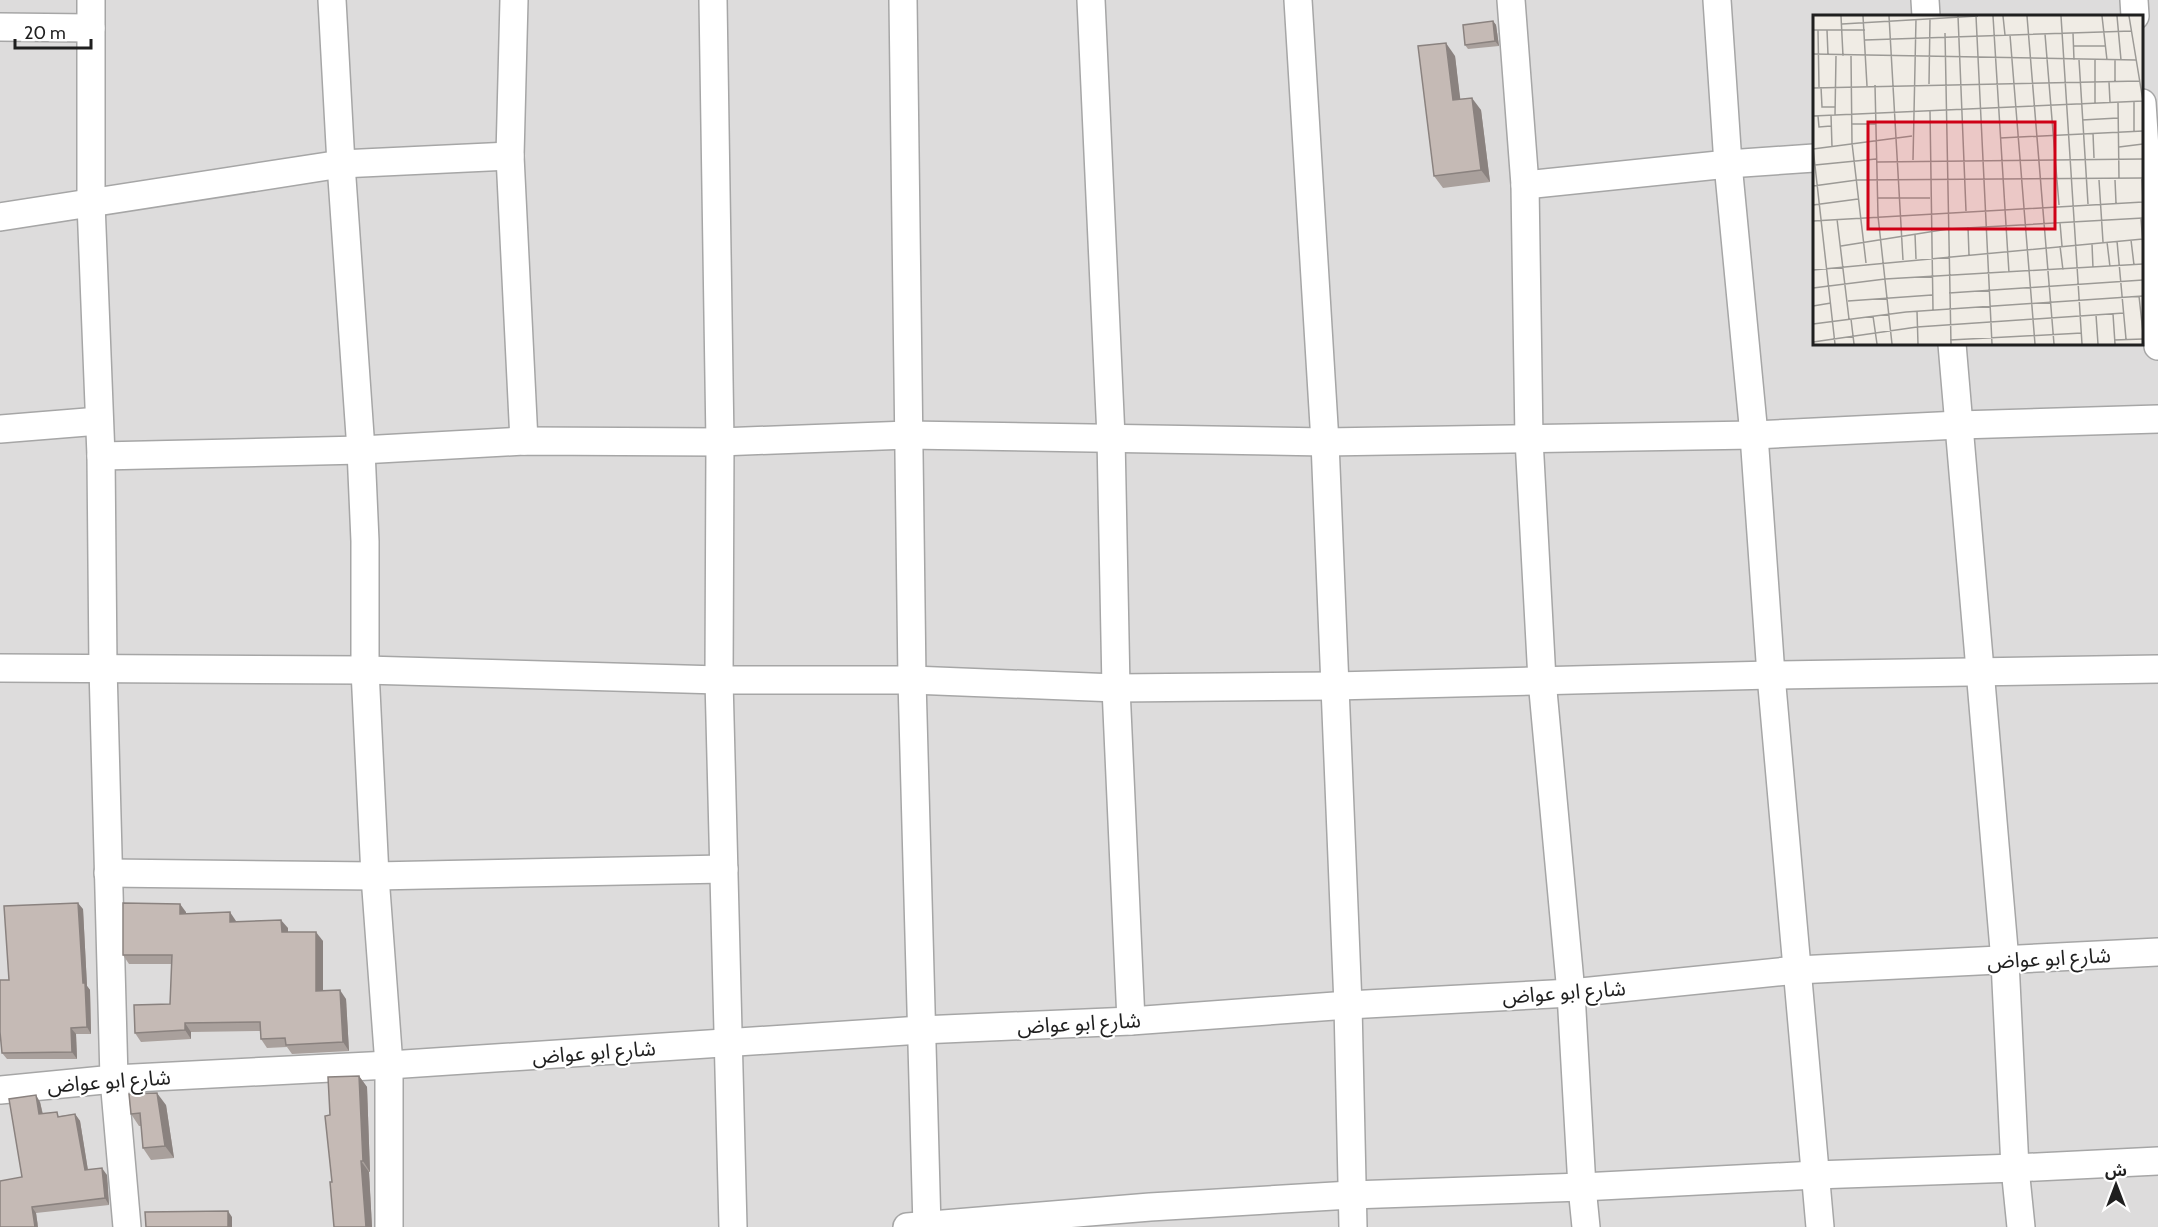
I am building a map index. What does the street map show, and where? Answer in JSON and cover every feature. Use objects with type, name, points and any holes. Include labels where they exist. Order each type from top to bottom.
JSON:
[{"type":"street","points":[[91,0],[91,203],[101,456],[103,667],[114,1079],[127,1227]]},
{"type":"street","points":[[332,0],[361,450],[365,541],[365,670],[375,876],[388,1065],[389,1227]]},
{"type":"street","points":[[514,0],[510,156],[524,441]]},
{"type":"street","points":[[713,0],[720,442],[719,680],[733,1227]]},
{"type":"street","points":[[903,0],[912,680],[921,1030],[920,1226],[1151,1217],[1351,1195],[2158,1161]]},
{"type":"street","points":[[1091,0],[1111,437],[1116,688],[1131,1021]]},
{"type":"street","points":[[1298,0],[1325,442],[1348,1005],[1353,1227]]},
{"type":"street","points":[[1510,0],[1526,185],[1529,439],[1542,680],[1572,993],[1586,1227]]},
{"type":"street","points":[[1717,0],[1728,164],[1754,435],[1771,675],[1820,1227]]},
{"type":"street","points":[[1925,0],[1926,15]]},
{"type":"street","points":[[2134,0],[2135,15]]},
{"type":"street","points":[[0,27],[91,28]]},
{"type":"street","points":[[2146,122],[2158,346]]},
{"type":"street","points":[[0,217],[341,164],[510,156]]},
{"type":"street","points":[[1526,185],[1728,164],[1813,158]]},
{"type":"street","points":[[1952,345],[2005,961],[2015,1168],[2021,1227]]},
{"type":"street","points":[[101,456],[361,450],[524,441],[720,442],[908,435],[1325,442],[1529,439],[1754,435],[1959,425],[2158,420]]},
{"type":"street","points":[[0,429],[99,421]]},
{"type":"street","points":[[0,668],[365,670],[719,680],[912,680],[1116,688],[1335,686],[1771,675],[2158,669]]},
{"type":"street","points":[[108,873],[375,876],[724,869]]},
{"type":"street","name":"شارع ابو عواض","points":[[0,1090],[114,1079],[388,1065],[921,1030],[1131,1021],[1348,1005],[1572,993],[1797,970],[2158,952]]},
{"type":"shaded area","points":[[0,0],[2158,0],[2158,1227],[0,1227]]},
{"type":"building","points":[[1493,21],[1495,41],[1465,45],[1463,25]]},
{"type":"building","points":[[1446,43],[1453,100],[1472,98],[1481,170],[1434,176],[1418,46]]},
{"type":"building","points":[[78,903],[87,1027],[71,1028],[72,1052],[2,1053],[0,980],[9,980],[4,906]]},
{"type":"building","points":[[123,903],[180,904],[180,914],[230,912],[230,922],[281,920],[282,932],[316,932],[316,991],[340,990],[343,1042],[286,1045],[285,1038],[261,1039],[260,1022],[185,1023],[185,1030],[135,1033],[134,1005],[170,1004],[172,955],[123,955]]},
{"type":"building","points":[[359,1076],[363,1161],[361,1161],[366,1227],[334,1227],[325,1116],[330,1115],[328,1077]]},
{"type":"building","points":[[157,1093],[165,1146],[143,1148],[140,1113],[131,1114],[129,1094]]},
{"type":"building","points":[[36,1095],[39,1114],[57,1112],[58,1117],[75,1114],[85,1170],[102,1168],[105,1198],[32,1207],[35,1227],[0,1227],[0,1181],[22,1177],[9,1099]]},
{"type":"building","points":[[228,1211],[228,1227],[146,1227],[145,1212]]}]
